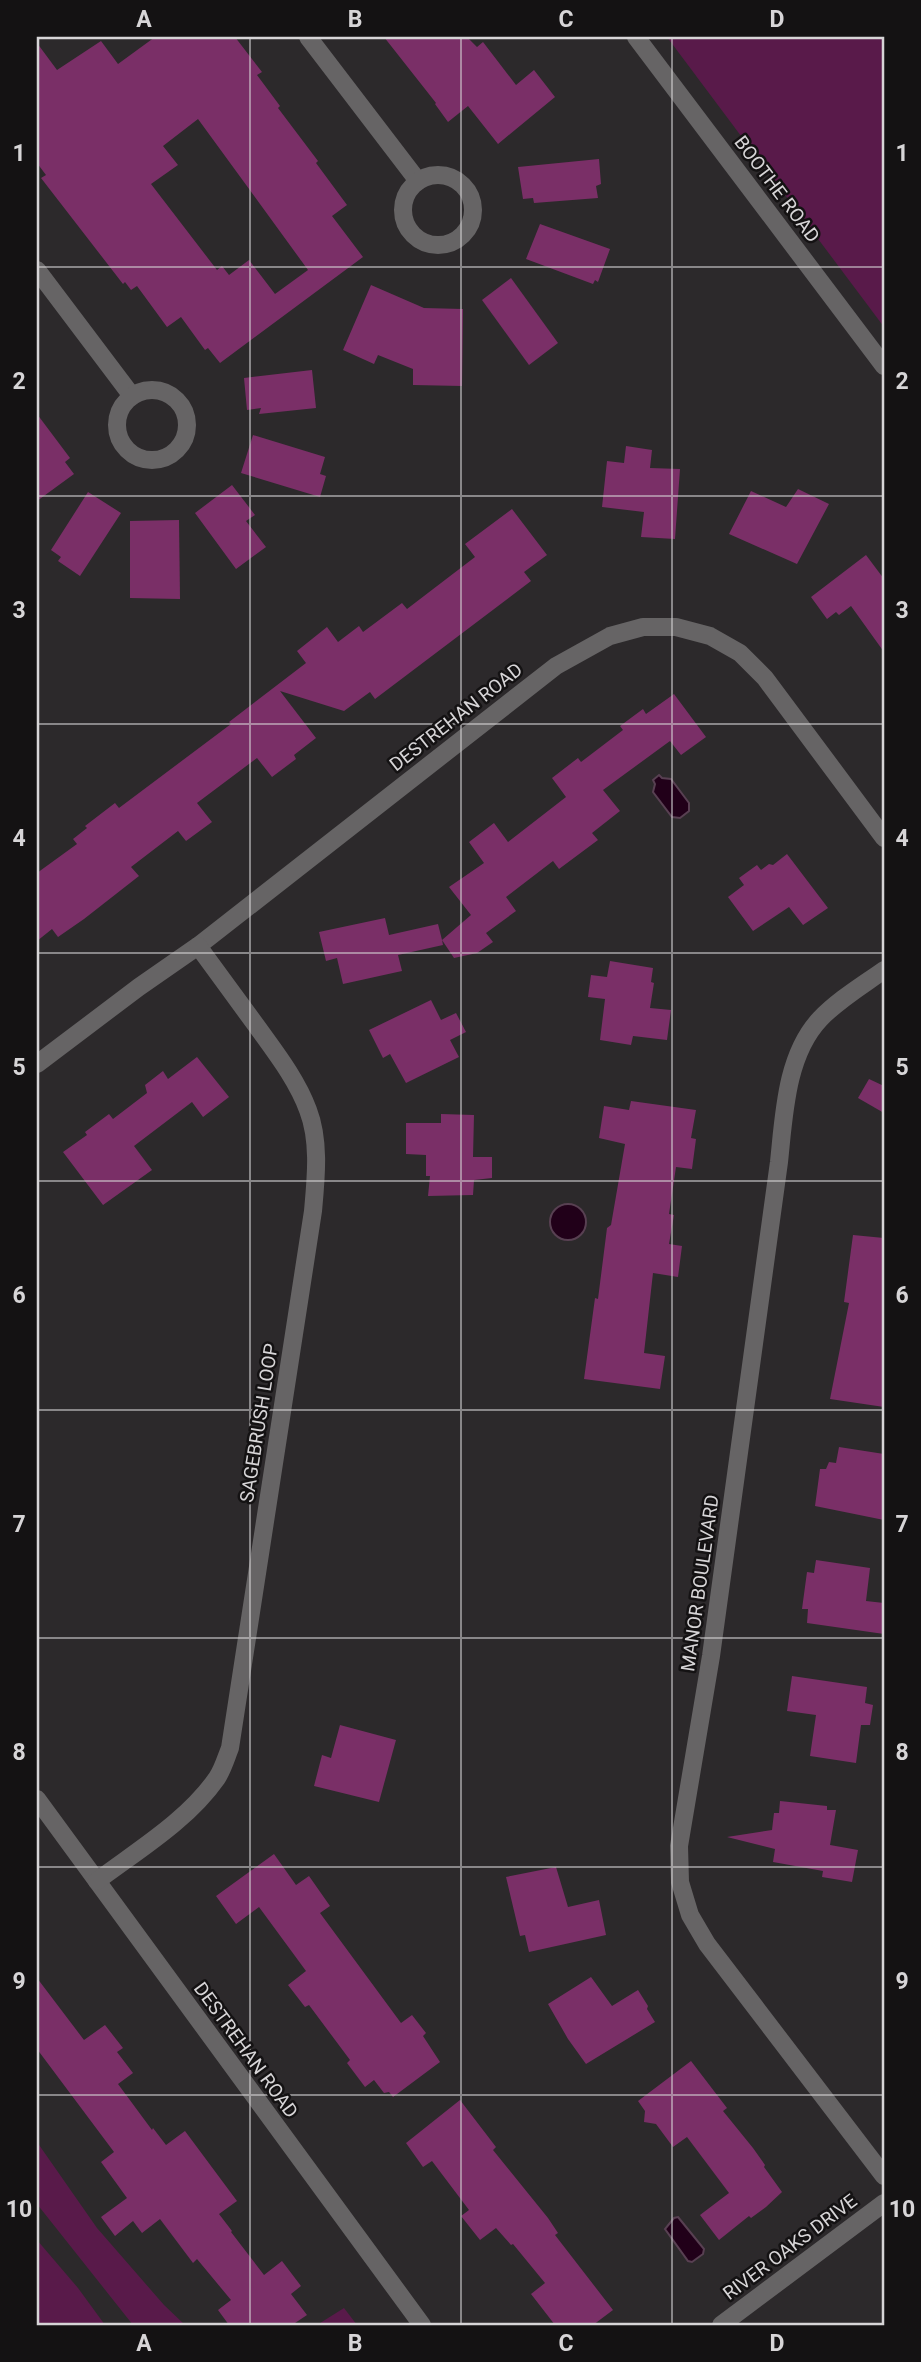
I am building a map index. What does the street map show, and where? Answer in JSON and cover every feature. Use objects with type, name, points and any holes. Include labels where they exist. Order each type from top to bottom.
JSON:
[{"type":"street","points":[[308,37],[418,181]]},
{"type":"street","name":"BOOTHE ROAD","points":[[636,37],[884,366]]},
{"type":"street","points":[[428,176],[450,177],[468,191],[473,213],[464,234],[454,241],[432,245],[412,233],[405,223],[404,200],[409,189],[418,181],[428,176]]},
{"type":"street","points":[[37,270],[132,396]]},
{"type":"street","points":[[153,389],[174,397],[182,406],[187,416],[187,428],[178,449],[169,456],[146,460],[135,456],[126,448],[117,427],[118,415],[132,396],[153,389]]},
{"type":"street","name":"DESTREHAN ROAD","points":[[37,1063],[139,986],[198,946],[556,666],[610,636],[643,627],[676,627],[710,636],[740,653],[765,678],[884,838]]},
{"type":"street","name":"SAGEBRUSH LOOP","points":[[97,1881],[178,1819],[199,1799],[218,1776],[230,1748],[313,1211],[315,1144],[308,1111],[274,1050],[198,946]]},
{"type":"street","name":"MANOR BOULEVARD","points":[[884,970],[819,1020],[796,1057],[785,1101],[779,1162],[711,1656],[678,1846],[680,1882],[690,1915],[707,1944],[884,2176]]},
{"type":"street","name":"DESTREHAN ROAD","points":[[37,1799],[422,2325]]},
{"type":"street","name":"RIVER OAKS DRIVE","points":[[721,2325],[884,2203]]},
{"type":"shaded area","points":[[667,37],[884,37],[884,327]]},
{"type":"shaded area","points":[[659,775],[671,779],[689,803],[689,811],[680,818],[672,817],[653,792],[653,780]]},
{"type":"shaded area","points":[[568,1204],[581,1209],[586,1222],[581,1235],[568,1240],[555,1235],[550,1222],[555,1209]]},
{"type":"shaded area","points":[[37,2142],[97,2228],[164,2305],[185,2325],[133,2325],[37,2204]]},
{"type":"shaded area","points":[[678,2217],[704,2249],[703,2254],[692,2262],[688,2261],[665,2229]]},
{"type":"shaded area","points":[[37,2240],[78,2288],[105,2325],[37,2325]]},
{"type":"shaded area","points":[[344,2308],[357,2325],[317,2325]]},
{"type":"building","points":[[155,37],[235,37],[262,72],[257,75],[280,106],[278,108],[347,205],[332,216],[363,257],[220,363],[208,348],[205,350],[181,317],[167,327],[137,286],[131,290],[125,282],[123,284],[41,178],[46,175],[37,163],[37,43],[57,70],[101,41],[118,64]],"holes":[[[198,119],[308,270],[275,294],[249,260],[229,275],[222,266],[217,270],[151,184],[178,165],[163,146]]]},
{"type":"building","points":[[384,37],[467,37],[477,47],[483,42],[516,85],[534,70],[555,97],[498,144],[468,106],[448,122]]},
{"type":"building","points":[[599,159],[601,184],[596,186],[598,198],[534,203],[533,198],[523,199],[518,167]]},
{"type":"building","points":[[540,224],[610,249],[598,282],[595,280],[593,284],[526,259]]},
{"type":"building","points":[[511,278],[558,343],[529,365],[482,300]]},
{"type":"building","points":[[371,285],[424,308],[463,309],[462,386],[413,385],[413,369],[378,355],[374,364],[343,350]]},
{"type":"building","points":[[312,370],[316,408],[259,414],[261,408],[247,410],[244,378]]},
{"type":"building","points":[[37,414],[70,458],[65,462],[74,474],[37,501]]},
{"type":"building","points":[[253,435],[325,457],[320,474],[326,476],[320,497],[241,473]]},
{"type":"building","points":[[626,446],[652,450],[650,468],[680,469],[675,539],[641,537],[644,512],[602,507],[607,461],[624,463]]},
{"type":"building","points":[[232,485],[255,515],[246,521],[266,547],[236,569],[195,513]]},
{"type":"building","points":[[798,489],[829,504],[797,564],[729,534],[751,491],[786,507]]},
{"type":"building","points":[[88,492],[121,513],[80,576],[58,561],[61,557],[51,550]]},
{"type":"building","points":[[512,509],[547,555],[524,572],[531,581],[375,699],[370,692],[344,711],[280,691],[316,738],[294,755],[296,759],[272,777],[257,758],[197,803],[212,822],[186,841],[178,831],[131,867],[139,876],[84,919],[58,937],[52,929],[37,941],[37,873],[77,844],[73,839],[87,828],[85,826],[115,803],[119,808],[231,724],[229,722],[306,663],[297,651],[327,627],[338,642],[359,626],[363,632],[402,603],[407,609],[475,557],[465,544]]},
{"type":"building","points":[[179,520],[180,599],[130,598],[130,521]]},
{"type":"building","points":[[866,555],[884,579],[884,652],[851,606],[839,615],[836,612],[827,619],[811,597]]},
{"type":"building","points":[[674,694],[706,737],[681,755],[670,741],[603,790],[620,811],[592,833],[598,840],[559,869],[553,861],[506,897],[516,911],[486,933],[493,942],[477,953],[454,958],[442,940],[471,915],[449,887],[484,863],[469,842],[494,823],[508,842],[566,797],[552,778],[578,758],[581,762],[623,730],[620,726],[643,709],[646,714]]},
{"type":"building","points":[[787,854],[828,908],[803,925],[789,907],[753,931],[728,897],[744,885],[739,878],[757,865],[761,870],[769,864],[773,865]]},
{"type":"building","points":[[385,918],[389,935],[438,924],[443,945],[398,955],[402,971],[343,984],[337,958],[326,961],[319,932]]},
{"type":"building","points":[[610,961],[653,968],[651,982],[654,983],[650,1008],[671,1010],[667,1040],[633,1036],[631,1045],[600,1040],[605,999],[588,997],[591,975],[607,977]]},
{"type":"building","points":[[431,1000],[441,1020],[456,1013],[466,1032],[450,1040],[459,1057],[406,1083],[390,1054],[383,1058],[369,1030]]},
{"type":"building","points":[[197,1057],[229,1097],[203,1117],[192,1102],[134,1146],[152,1170],[103,1205],[63,1152],[87,1135],[85,1132],[109,1114],[113,1119],[147,1093],[145,1085],[163,1071],[168,1079]]},
{"type":"building","points":[[869,1079],[884,1086],[884,1113],[858,1098]]},
{"type":"building","points":[[631,1101],[696,1110],[691,1138],[696,1139],[692,1169],[676,1167],[669,1214],[674,1215],[669,1244],[682,1246],[678,1277],[653,1273],[644,1353],[665,1356],[660,1389],[584,1379],[607,1228],[611,1225],[625,1144],[599,1138],[604,1106],[629,1110]]},
{"type":"building","points":[[441,1114],[474,1115],[473,1157],[492,1157],[492,1178],[474,1180],[473,1195],[428,1196],[430,1176],[426,1176],[426,1155],[406,1154],[406,1123],[441,1123]]},
{"type":"building","points":[[853,1235],[884,1238],[884,1407],[830,1399],[849,1303],[844,1302]]},
{"type":"building","points":[[839,1447],[884,1454],[884,1520],[815,1506],[820,1469],[826,1469],[829,1462],[836,1463]]},
{"type":"building","points":[[816,1560],[870,1568],[866,1601],[884,1603],[884,1634],[807,1623],[808,1609],[802,1609],[807,1572],[814,1573]]},
{"type":"building","points":[[792,1676],[867,1687],[865,1703],[873,1705],[870,1725],[861,1725],[856,1763],[810,1756],[816,1715],[787,1711]]},
{"type":"building","points":[[340,1725],[396,1740],[379,1802],[314,1786],[322,1755],[331,1758]]},
{"type":"building","points":[[780,1801],[827,1806],[827,1810],[836,1810],[830,1845],[858,1850],[852,1882],[822,1877],[823,1871],[773,1862],[775,1849],[727,1837],[772,1830],[774,1813],[779,1813]]},
{"type":"building","points":[[274,1854],[296,1885],[309,1876],[330,1906],[320,1913],[401,2023],[412,2015],[426,2033],[423,2036],[440,2062],[393,2097],[389,2092],[384,2093],[374,2080],[365,2087],[347,2063],[350,2060],[309,2005],[305,2007],[288,1985],[306,1971],[259,1907],[236,1924],[216,1896]]},
{"type":"building","points":[[556,1867],[568,1907],[599,1900],[606,1935],[529,1952],[525,1935],[520,1936],[506,1877]]},
{"type":"building","points":[[591,1977],[612,2006],[638,1990],[655,2022],[586,2064],[548,2004]]},
{"type":"building","points":[[37,1978],[84,2040],[105,2025],[123,2048],[117,2052],[133,2073],[118,2084],[166,2145],[185,2131],[237,2201],[219,2214],[264,2275],[282,2261],[301,2286],[291,2294],[307,2315],[292,2325],[229,2325],[218,2310],[231,2300],[197,2259],[193,2263],[160,2219],[142,2233],[133,2221],[115,2236],[101,2217],[127,2198],[101,2162],[114,2152],[37,2049]]},
{"type":"building","points":[[691,2061],[727,2108],[723,2111],[753,2148],[782,2192],[766,2207],[751,2218],[749,2216],[719,2240],[700,2215],[729,2193],[687,2137],[673,2147],[656,2124],[644,2122],[645,2111],[638,2101]]},
{"type":"building","points":[[460,2100],[496,2147],[493,2150],[548,2218],[558,2233],[555,2235],[613,2310],[593,2325],[555,2325],[531,2294],[545,2283],[496,2228],[480,2240],[461,2216],[469,2210],[432,2161],[423,2167],[406,2143]]}]
